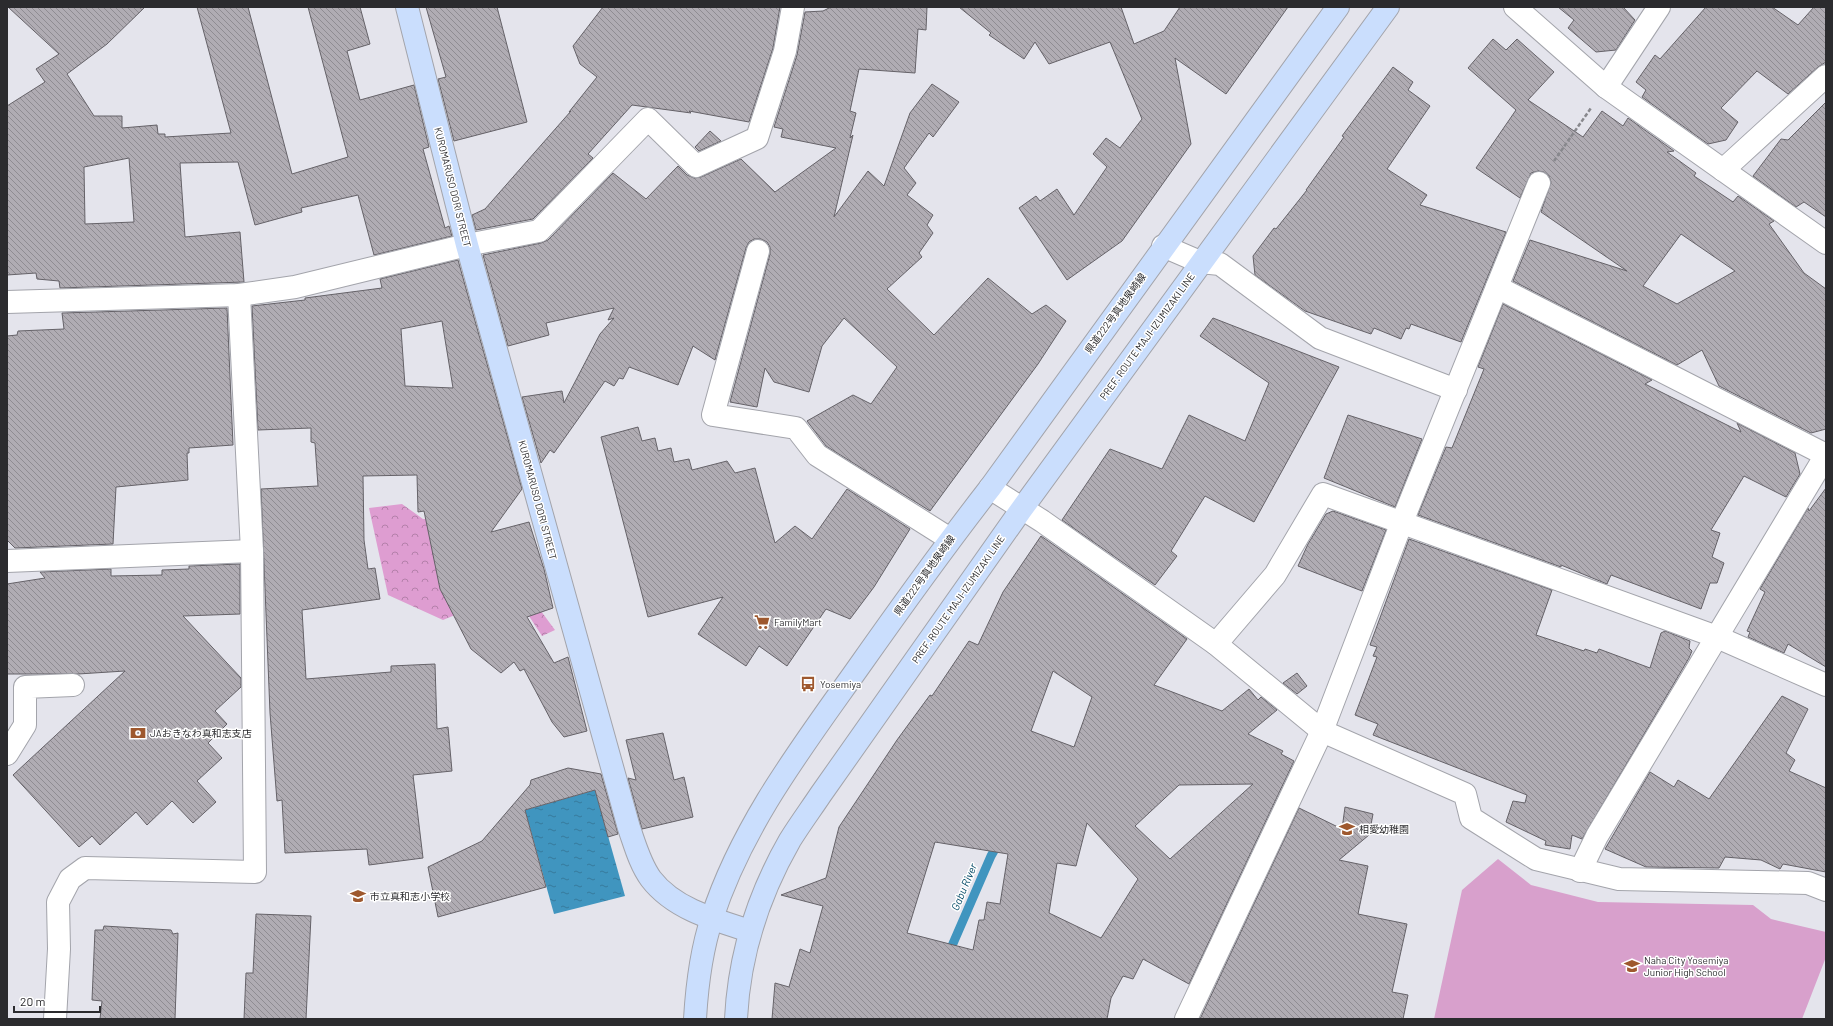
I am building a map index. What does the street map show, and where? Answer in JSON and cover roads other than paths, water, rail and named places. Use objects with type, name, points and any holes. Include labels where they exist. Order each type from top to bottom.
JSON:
[{"type":"main road","name":"KUROMARUSO DORI STREET","points":[[407,7],[467,245],[629,828],[641,861],[657,886],[673,900],[712,919],[750,931]]},
{"type":"main road","name":"県道222号真地泉崎線","points":[[695,1019],[701,962],[712,919],[726,879],[743,844],[784,772],[950,539],[990,488],[1163,246],[1338,7]]},
{"type":"main road","name":"PREF. ROUTE MAJI-IZUMIZAKI LINE","points":[[1021,510],[1200,262],[1388,7]]},
{"type":"main road","points":[[736,1019],[741,978],[750,931],[763,896],[790,839],[1021,510]]},
{"type":"street","points":[[7,302],[239,295],[295,287],[467,245],[539,231],[648,119],[696,166],[757,138],[784,51],[793,7]]},
{"type":"street","points":[[1515,7],[1606,87],[1826,243]]},
{"type":"street","points":[[1606,87],[1659,7]]},
{"type":"street","points":[[1723,170],[1826,76]]},
{"type":"street","points":[[1186,1019],[1322,731],[1402,522],[1539,184]]},
{"type":"street","points":[[1163,246],[1200,262],[1220,264],[1320,338],[1456,390]]},
{"type":"street","points":[[758,251],[713,415],[796,428],[817,455],[950,539]]},
{"type":"street","points":[[1497,288],[1826,455],[1597,836],[1580,871]]},
{"type":"street","points":[[55,1019],[60,949],[58,902],[70,879],[75,875],[85,868],[255,872],[252,551],[239,295]]},
{"type":"street","points":[[990,488],[1021,510],[1042,521],[1216,644],[1322,731],[1465,794],[1471,818],[1536,859],[1580,871],[1619,879],[1808,882],[1826,890]]},
{"type":"street","points":[[1216,644],[1275,575],[1323,494],[1717,637],[1826,685]]},
{"type":"street","points":[[7,561],[252,551]]},
{"type":"street","points":[[7,754],[24,725],[16,687],[73,684]]},
{"type":"water","points":[[595,790],[625,896],[554,914],[525,810]]},
{"type":"waterway","name":"Gabu River","points":[[948,955],[991,856],[999,842]]},
{"type":"place","name":"FamilyMart","points":[[762,622]]},
{"type":"place","name":"Yosemiya","points":[[808,684]]},
{"type":"place","name":"JAおきなわ真和志支店","points":[[138,733]]},
{"type":"place","name":"相愛幼稚園","points":[[1347,829]]},
{"type":"place","name":"市立真和志小学校","points":[[358,896]]},
{"type":"place","name":"Naha City Yosemiya Junior High School","points":[[1632,966]]}]
